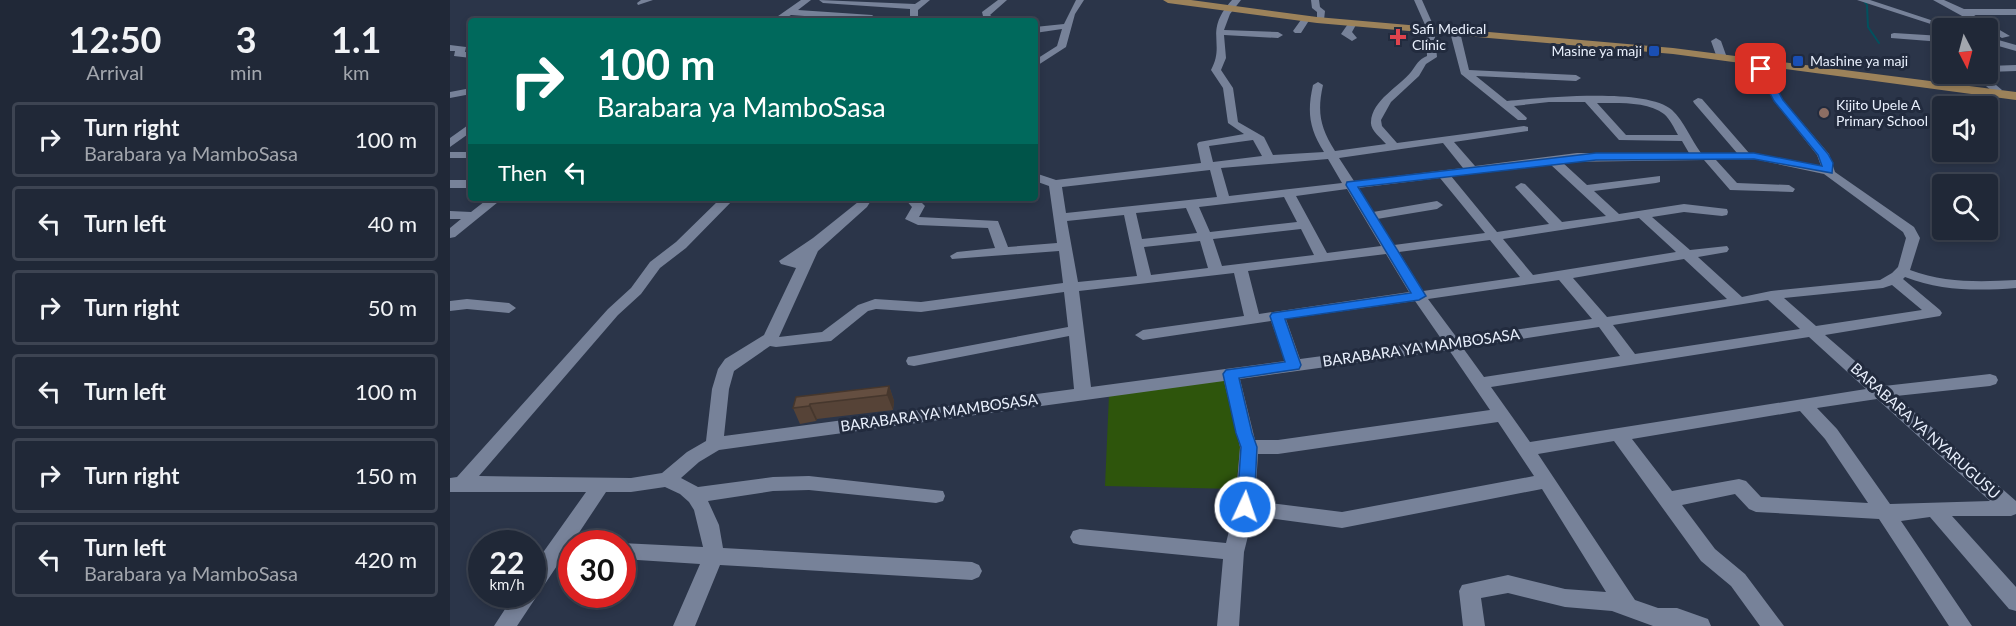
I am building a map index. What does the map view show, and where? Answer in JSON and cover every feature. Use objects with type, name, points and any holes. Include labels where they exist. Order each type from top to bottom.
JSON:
[{"type":"main road","points":[[1168,0],[1232,5]]},
{"type":"main road","points":[[1189,0],[1404,32],[1429,28],[1635,47],[1756,60],[2016,94]]},
{"type":"main road","points":[[1288,15],[1616,42],[2016,94]]},
{"type":"street","points":[[781,18],[807,0]]},
{"type":"street","points":[[823,0],[915,7],[926,0]]},
{"type":"street","points":[[987,18],[985,14],[1003,0]]},
{"type":"street","points":[[1038,62],[1060,47],[1071,14],[1080,0]]},
{"type":"street","points":[[1315,0],[1316,8],[1321,11],[1321,18]]},
{"type":"street","points":[[1394,146],[1377,127],[1376,120],[1387,100],[1415,74],[1422,62],[1432,57],[1429,28],[1418,0]]},
{"type":"street","points":[[1861,0],[1932,22]]},
{"type":"street","points":[[1937,0],[2005,36]]},
{"type":"street","points":[[871,2],[872,18]]},
{"type":"street","points":[[1232,5],[1220,32],[1222,61],[1216,70],[1226,80],[1231,99],[1233,123],[1260,140],[1269,159]]},
{"type":"street","points":[[914,18],[915,7]]},
{"type":"street","points":[[1994,11],[2016,23]]},
{"type":"street","points":[[790,12],[860,18]]},
{"type":"street","points":[[1963,12],[2016,12]]},
{"type":"street","points":[[1298,31],[1306,19]]},
{"type":"street","points":[[1352,38],[1351,35],[1346,34],[1353,23]]},
{"type":"street","points":[[1038,30],[1067,26]]},
{"type":"street","points":[[1220,32],[1278,35]]},
{"type":"street","points":[[1038,178],[1055,184],[1269,159],[1332,155],[1446,140],[1523,124],[1466,73],[1460,61],[1455,32]]},
{"type":"street","points":[[1998,35],[2016,37]]},
{"type":"street","points":[[1894,36],[1932,38]]},
{"type":"street","points":[[1716,41],[1721,55]]},
{"type":"street","points":[[1998,43],[2016,48]]},
{"type":"street","points":[[452,53],[468,55]]},
{"type":"street","points":[[1756,60],[1779,101],[1823,154],[1828,163],[1828,171]]},
{"type":"street","points":[[1998,69],[2016,68]]},
{"type":"street","points":[[1466,73],[1576,78]]},
{"type":"street","points":[[1990,84],[1997,90]]},
{"type":"street","points":[[1318,85],[1314,103],[1317,112],[1314,120],[1332,155],[1419,296],[1526,449],[1627,607]]},
{"type":"street","points":[[450,95],[468,92]]},
{"type":"street","points":[[1503,104],[1549,99],[1634,101],[1658,107],[1668,113],[1683,138],[1734,187],[1789,189]]},
{"type":"street","points":[[1589,100],[1623,138],[1683,138]]},
{"type":"street","points":[[1698,101],[1746,156]]},
{"type":"street","points":[[450,144],[468,129]]},
{"type":"street","points":[[1224,200],[1203,144],[1255,136]]},
{"type":"street","points":[[1446,140],[1472,170]]},
{"type":"street","points":[[450,155],[468,155]]},
{"type":"street","points":[[1060,218],[1288,193],[1577,157],[1701,155],[1766,157],[1828,171],[1909,230],[1913,238],[1899,276]]},
{"type":"street","points":[[1552,160],[1615,218]]},
{"type":"street","points":[[1443,174],[1530,279]]},
{"type":"street","points":[[1584,189],[1656,179]]},
{"type":"street","points":[[450,184],[468,184]]},
{"type":"street","points":[[1055,184],[1071,286],[1083,393]]},
{"type":"street","points":[[1521,187],[1558,226]]},
{"type":"street","points":[[1288,193],[1322,256]]},
{"type":"street","points":[[450,234],[492,201]]},
{"type":"street","points":[[456,485],[613,312],[636,291],[656,265],[681,245],[726,201]]},
{"type":"street","points":[[716,444],[722,386],[729,365],[770,338],[796,285],[802,265],[818,241],[862,201]]},
{"type":"street","points":[[913,201],[919,206],[912,219],[918,221],[993,224],[1003,251]]},
{"type":"street","points":[[1191,204],[1205,235],[1216,270]]},
{"type":"street","points":[[1370,216],[1437,205]]},
{"type":"street","points":[[770,338],[776,342],[826,337],[863,308],[875,304],[921,307],[1071,286],[1145,280],[1494,236],[1684,208],[1722,212]]},
{"type":"street","points":[[1129,210],[1145,280]]},
{"type":"street","points":[[1642,214],[1739,302]]},
{"type":"street","points":[[450,215],[472,216]]},
{"type":"street","points":[[1136,244],[1304,225]]},
{"type":"street","points":[[957,256],[1065,246]]},
{"type":"street","points":[[1143,335],[1563,275],[1722,249]]},
{"type":"street","points":[[1239,268],[1253,320]]},
{"type":"street","points":[[1563,275],[1632,361]]},
{"type":"street","points":[[1899,276],[1934,284],[2016,285]]},
{"type":"street","points":[[1481,383],[1815,332],[1910,315],[1935,313],[1899,276]]},
{"type":"street","name":"BARABARA YA MAMBOSASA","points":[[667,479],[693,457],[716,444],[1454,344],[1739,302],[1771,295],[1883,284],[1899,276]]},
{"type":"street","name":"BARABARA YA NYARUGUSU","points":[[1771,295],[2011,508],[1935,509]]},
{"type":"street","points":[[450,306],[467,304],[509,308]]},
{"type":"street","points":[[1277,316],[1294,365]]},
{"type":"street","points":[[915,361],[1076,330]]},
{"type":"street","points":[[1228,626],[1234,552],[1245,507],[1249,447],[1231,374]]},
{"type":"street","points":[[1526,449],[1620,436],[1882,392],[1990,380]]},
{"type":"street","points":[[1804,405],[1831,434],[1961,626]]},
{"type":"street","points":[[1249,447],[1278,447],[1502,416]]},
{"type":"street","points":[[1620,436],[1708,555],[1738,580],[1773,626]]},
{"type":"street","points":[[456,485],[602,483],[631,486],[667,479],[695,495],[705,514],[714,556],[684,626]]},
{"type":"street","points":[[1245,507],[1342,520],[1547,482]]},
{"type":"street","points":[[576,530],[602,483]]},
{"type":"street","points":[[695,495],[773,484],[809,483],[936,496]]},
{"type":"street","points":[[1666,500],[1739,486],[1756,504],[1902,513],[1935,509],[1950,529],[2016,602]]},
{"type":"street","points":[[1080,537],[1234,552]]},
{"type":"street","points":[[636,551],[972,571]]},
{"type":"street","points":[[546,570],[558,556]]},
{"type":"street","points":[[1474,626],[1469,591],[1508,584],[1565,598],[1612,602],[1658,618],[1677,618],[1700,626]]},
{"type":"street","points":[[505,626],[517,608]]},
{"type":"green space","points":[[1226,380],[1240,448],[1236,489],[1105,486],[1109,395]]},
{"type":"building","points":[[889,386],[887,395],[793,408],[796,397]]},
{"type":"waterway","points":[[1863,0],[1867,5],[1868,27],[1879,43]]},
{"type":"place","name":"Safi Medical Clinic","points":[[1398,37]]},
{"type":"place","name":"Masine ya maji","points":[[1654,51]]},
{"type":"place","name":"Mashine ya maji","points":[[1798,61]]},
{"type":"place","name":"Kijito Upele A Primary School","points":[[1824,113]]},
{"type":"route","points":[[1245,507],[1249,447],[1231,374],[1294,365],[1277,316],[1419,296],[1351,185],[1596,156],[1754,156],[1828,171],[1828,163],[1823,154],[1779,101],[1761,69]]}]
